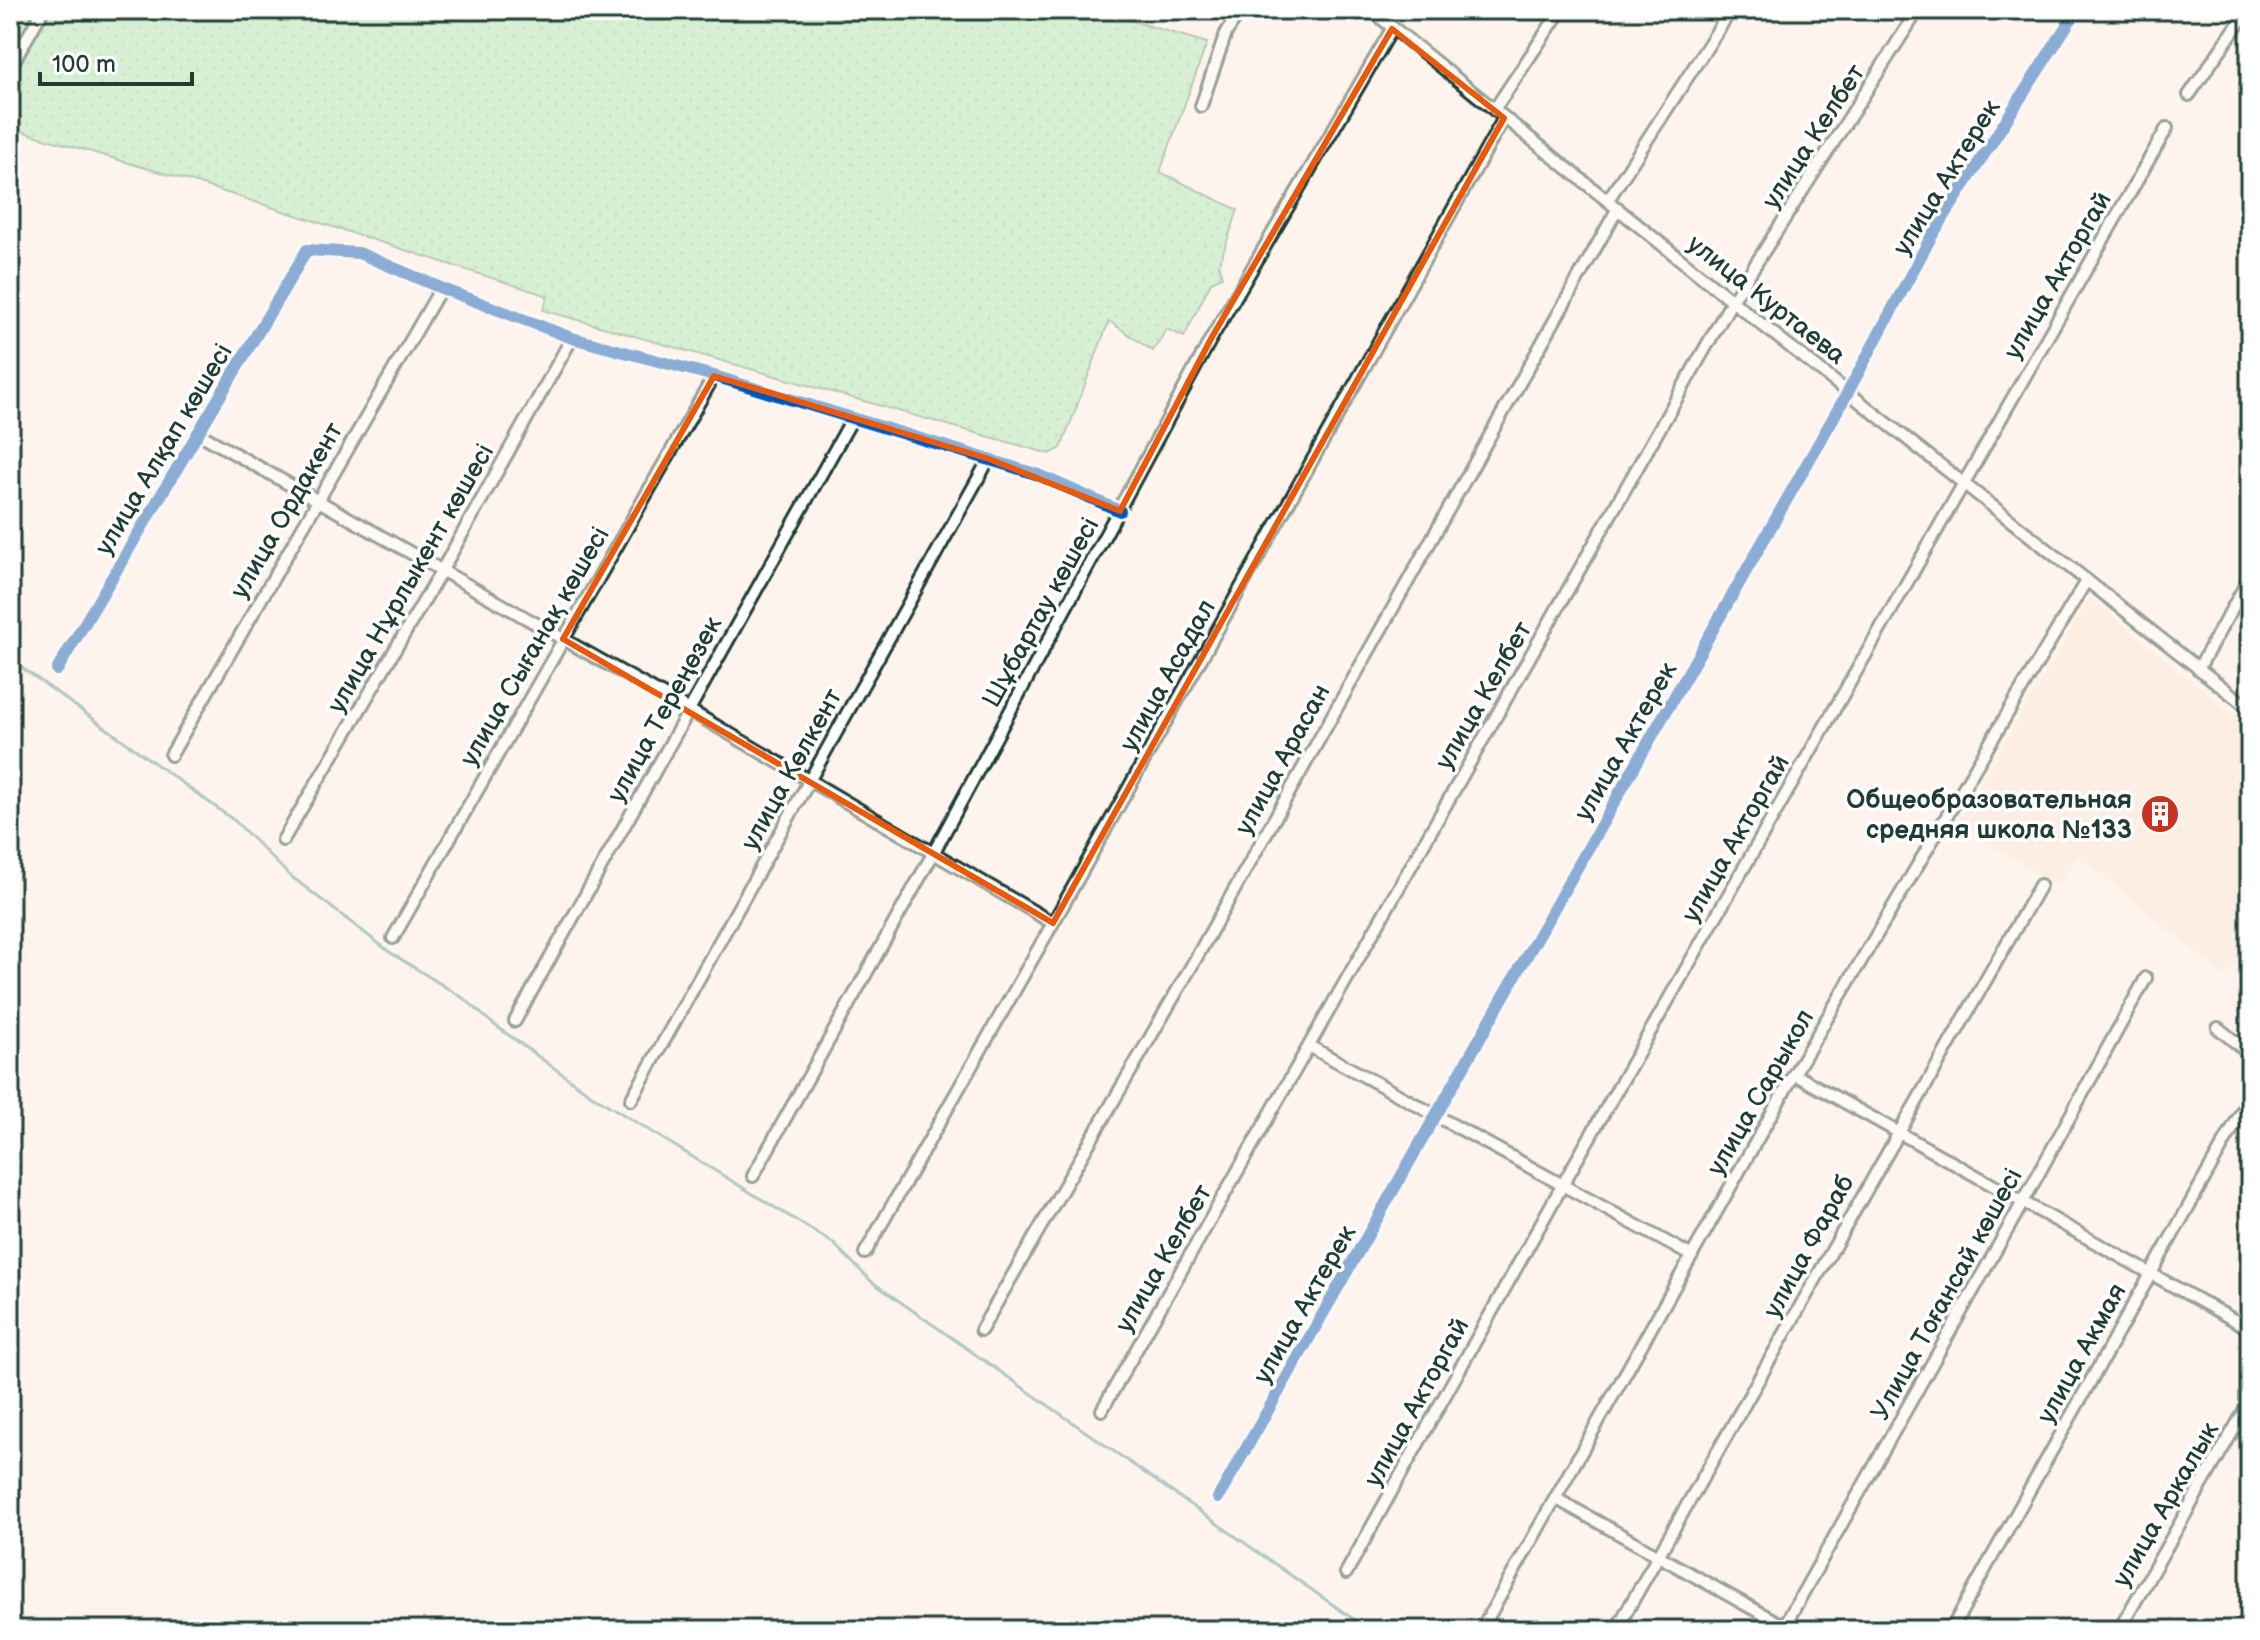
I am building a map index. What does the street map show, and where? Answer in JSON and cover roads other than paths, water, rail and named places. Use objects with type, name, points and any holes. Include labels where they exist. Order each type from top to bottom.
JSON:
[{"type":"street","points":[[10,68],[43,10]]},
{"type":"street","points":[[1201,106],[1226,33],[1241,10]]},
{"type":"street","name":"улица Куртаева","points":[[1371,10],[1962,484],[2250,709]]},
{"type":"street","points":[[1383,20],[1390,10]]},
{"type":"street","points":[[1494,110],[1561,10]]},
{"type":"street","name":"улица Арасан","points":[[981,1330],[1191,967],[1613,204],[1731,10]]},
{"type":"street","name":"улица Келбет","points":[[1102,1410],[1732,301],[1918,10]]},
{"type":"street","name":"улица Актерек","points":[[1218,1498],[1848,392],[1931,237],[2077,10]]},
{"type":"street","points":[[2189,95],[2248,10]]},
{"type":"street","name":"Шұбартау көшесі","points":[[753,1176],[934,852],[1212,337],[1392,29]]},
{"type":"street","name":"улица Асадал","points":[[865,1253],[1504,118]]},
{"type":"street","name":"улица Акторгай","points":[[1346,1573],[1563,1184],[2167,128]]},
{"type":"street","name":"улица Алқап көшесі","points":[[57,670],[307,250],[359,253],[441,288]]},
{"type":"street","points":[[441,288],[572,338],[714,376],[1039,475],[1120,511]]},
{"type":"street","name":"улица Ордакент","points":[[171,755],[441,288]]},
{"type":"street","name":"улица Нұрлыкент көшесі","points":[[283,840],[442,570],[572,338]]},
{"type":"street","name":"улица Сығанақ көшесі","points":[[393,938],[714,376]]},
{"type":"street","name":"улица Тереңөзек","points":[[515,1021],[852,419]]},
{"type":"street","points":[[198,433],[689,710],[1053,923]]},
{"type":"street","name":"улица Көлкент","points":[[631,1100],[989,459]]},
{"type":"street","points":[[2198,669],[2250,577]]},
{"type":"street","name":"улица Сарыкол","points":[[1481,1630],[1794,1074],[2086,581]]},
{"type":"street","name":"улица Фараб","points":[[1616,1630],[2040,885]]},
{"type":"street","name":"Улица Тоғансай көшесі","points":[[1786,1629],[2146,978]]},
{"type":"street","points":[[2218,1028],[2250,1054]]},
{"type":"street","points":[[1309,1046],[1692,1256]]},
{"type":"street","points":[[1794,1074],[2250,1329]]},
{"type":"street","name":"улица Акмая","points":[[1951,1630],[2250,1097]]},
{"type":"street","name":"улица Аркалык","points":[[2119,1630],[2250,1401]]},
{"type":"street","points":[[1555,1498],[1786,1629]]},
{"type":"waterway","points":[[10,659],[235,821],[288,874],[391,953],[466,1000],[492,1023],[590,1094],[833,1243],[872,1282],[1369,1630]]},
{"type":"place","name":"Общеобразовательная средняя школа №133","points":[[2160,814]]}]
